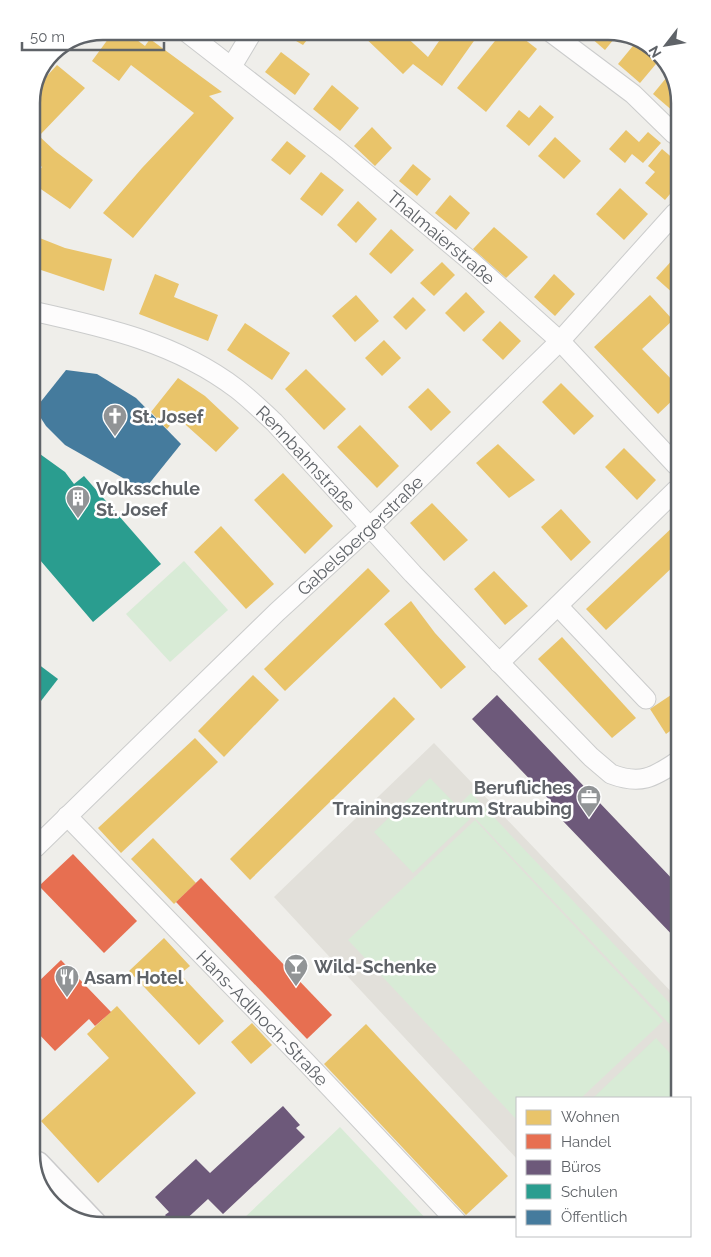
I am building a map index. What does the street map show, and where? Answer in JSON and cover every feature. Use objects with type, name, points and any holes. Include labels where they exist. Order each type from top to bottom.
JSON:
[{"type":"street","name":"Thalmaierstraße","points":[[197,40],[338,150],[466,256],[560,341],[671,460]]},
{"type":"street","points":[[232,66],[248,40]]},
{"type":"street","points":[[561,40],[633,94],[671,131]]},
{"type":"street","name":"Gabelsbergerstraße","points":[[40,843],[277,612],[370,526],[560,341],[671,217]]},
{"type":"street","name":"Rennbahnstraße","points":[[40,312],[106,327],[162,345],[205,367],[238,389],[274,422],[499,663],[610,774],[625,779],[642,780],[656,776],[671,766]]},
{"type":"street","points":[[499,663],[671,495]]},
{"type":"street","points":[[558,606],[646,699]]},
{"type":"street","name":"Hans-Adlhoch-Straße","points":[[67,816],[305,1060],[452,1217]]},
{"type":"street","points":[[42,1170],[85,1214]]},
{"type":"shaded area","points":[[434,743],[671,992],[671,1097],[516,1097],[516,1158],[274,897]]},
{"type":"green space","points":[[184,561],[228,610],[170,662],[126,614]]},
{"type":"green space","points":[[430,778],[470,819],[413,873],[374,832]]},
{"type":"green space","points":[[471,793],[671,1005],[671,1026],[461,803]]},
{"type":"green space","points":[[475,820],[663,1021],[582,1097],[516,1097],[516,1119],[348,940]]},
{"type":"green space","points":[[656,1038],[671,1054],[671,1097],[594,1097]]},
{"type":"green space","points":[[340,1127],[424,1217],[245,1217]]},
{"type":"building: Wohnen","points":[[107,40],[137,40],[145,46],[151,40],[222,92],[209,96],[234,118],[133,238],[103,213],[194,113],[131,65],[119,81],[92,61]]},
{"type":"building: Wohnen","points":[[294,40],[307,40],[303,45]]},
{"type":"building: Wohnen","points":[[367,40],[410,40],[428,57],[440,40],[475,40],[442,86],[413,64],[403,74]]},
{"type":"building: Wohnen","points":[[496,40],[526,40],[537,49],[486,112],[457,88]]},
{"type":"building: Wohnen","points":[[593,40],[613,40],[605,50]]},
{"type":"building: Wohnen","points":[[633,46],[641,50],[641,70],[651,70],[640,83],[618,64]]},
{"type":"building: Wohnen","points":[[281,52],[310,74],[295,95],[265,72]]},
{"type":"building: Wohnen","points":[[57,65],[85,88],[40,135],[40,99],[46,77]]},
{"type":"building: Wohnen","points":[[666,79],[669,87],[671,109],[653,94]]},
{"type":"building: Wohnen","points":[[332,85],[359,108],[340,131],[313,109]]},
{"type":"building: Wohnen","points":[[540,105],[554,117],[529,146],[506,126],[519,110],[529,118]]},
{"type":"building: Wohnen","points":[[372,127],[392,148],[375,166],[354,146]]},
{"type":"building: Wohnen","points":[[626,130],[639,142],[648,132],[661,143],[643,163],[632,154],[625,163],[609,149]]},
{"type":"building: Wohnen","points":[[40,137],[93,180],[70,209],[40,188],[40,170],[42,167],[40,165]]},
{"type":"building: Wohnen","points":[[555,137],[581,161],[564,179],[538,156]]},
{"type":"building: Wohnen","points":[[287,141],[306,156],[290,175],[271,160]]},
{"type":"building: Wohnen","points":[[662,149],[671,157],[671,193],[665,200],[645,183],[655,172],[648,166]]},
{"type":"building: Wohnen","points":[[413,164],[431,179],[417,196],[399,181]]},
{"type":"building: Wohnen","points":[[321,172],[344,190],[322,216],[300,199]]},
{"type":"building: Wohnen","points":[[620,188],[648,214],[624,240],[596,214]]},
{"type":"building: Wohnen","points":[[450,195],[470,213],[456,230],[435,213]]},
{"type":"building: Wohnen","points":[[358,201],[377,219],[356,243],[337,225]]},
{"type":"building: Wohnen","points":[[494,227],[528,257],[506,278],[473,249]]},
{"type":"building: Wohnen","points":[[391,229],[414,250],[391,274],[369,254]]},
{"type":"building: Wohnen","points":[[40,238],[65,248],[112,259],[104,291],[40,270]]},
{"type":"building: Wohnen","points":[[671,261],[671,291],[656,278]]},
{"type":"building: Wohnen","points":[[442,262],[455,275],[434,296],[420,283]]},
{"type":"building: Wohnen","points":[[155,274],[179,284],[174,297],[218,315],[208,341],[139,314]]},
{"type":"building: Wohnen","points":[[554,274],[575,294],[555,316],[534,297]]},
{"type":"building: Wohnen","points":[[466,292],[485,312],[464,332],[445,313]]},
{"type":"building: Wohnen","points":[[356,295],[379,321],[355,342],[332,316]]},
{"type":"building: Wohnen","points":[[650,295],[671,318],[671,322],[642,349],[671,379],[671,402],[658,414],[594,347]]},
{"type":"building: Wohnen","points":[[413,297],[426,310],[406,330],[393,317]]},
{"type":"building: Wohnen","points":[[500,321],[521,341],[503,360],[482,340]]},
{"type":"building: Wohnen","points":[[245,323],[290,353],[272,380],[227,350]]},
{"type":"building: Wohnen","points":[[384,340],[401,358],[382,376],[365,358]]},
{"type":"building: Wohnen","points":[[306,369],[346,409],[324,430],[285,389]]},
{"type":"building: Wohnen","points":[[178,378],[205,396],[239,428],[216,452],[177,417],[167,429],[151,412]]},
{"type":"building: Wohnen","points":[[561,383],[594,416],[574,435],[542,402]]},
{"type":"building: Wohnen","points":[[428,388],[451,412],[431,431],[408,407]]},
{"type":"building: Wohnen","points":[[360,425],[399,466],[377,488],[337,447]]},
{"type":"building: Wohnen","points":[[498,444],[535,480],[509,498],[476,463]]},
{"type":"building: Wohnen","points":[[624,448],[656,480],[637,500],[605,467]]},
{"type":"building: Wohnen","points":[[283,473],[333,526],[305,554],[254,500]]},
{"type":"building: Wohnen","points":[[432,503],[468,540],[444,561],[410,523]]},
{"type":"building: Wohnen","points":[[561,509],[591,542],[571,561],[541,527]]},
{"type":"building: Wohnen","points":[[221,526],[274,584],[246,609],[194,552]]},
{"type":"building: Wohnen","points":[[671,529],[671,569],[606,630],[586,609]]},
{"type":"building: Wohnen","points":[[368,568],[390,591],[285,691],[264,669]]},
{"type":"building: Wohnen","points":[[494,571],[528,606],[505,625],[474,589]]},
{"type":"building: Wohnen","points":[[411,601],[435,633],[466,667],[441,689],[384,624]]},
{"type":"building: Wohnen","points":[[562,637],[636,718],[612,738],[538,659]]},
{"type":"building: Wohnen","points":[[253,675],[279,700],[224,757],[198,731]]},
{"type":"building: Wohnen","points":[[671,695],[671,730],[666,734],[650,709]]},
{"type":"building: Wohnen","points":[[394,697],[415,719],[250,880],[230,859]]},
{"type":"building: Wohnen","points":[[195,738],[218,762],[121,853],[98,828]]},
{"type":"building: Wohnen","points":[[153,838],[196,883],[174,904],[131,859]]},
{"type":"building: Wohnen","points":[[164,938],[190,966],[180,974],[224,1021],[199,1045],[129,971]]},
{"type":"building: Wohnen","points":[[117,1006],[196,1093],[98,1183],[41,1121],[109,1058],[87,1034]]},
{"type":"building: Wohnen","points":[[252,1023],[272,1045],[251,1064],[231,1042]]},
{"type":"building: Wohnen","points":[[366,1024],[508,1176],[466,1215],[324,1064]]},
{"type":"building: Handel","points":[[73,854],[137,921],[104,953],[40,885]]},
{"type":"building: Handel","points":[[201,878],[332,1015],[307,1039],[176,902]]},
{"type":"building: Handel","name":"Asam Hotel","points":[[61,960],[111,1012],[95,1026],[89,1019],[55,1051],[40,1035],[40,980]]},
{"type":"building: Büros","name":"Berufliches Trainingszentrum Straubing","points":[[497,695],[671,878],[671,934],[562,820],[565,816],[472,719]]},
{"type":"building: Büros","points":[[283,1106],[300,1125],[296,1128],[305,1137],[223,1214],[208,1199],[189,1217],[167,1217],[165,1215],[169,1212],[155,1197],[196,1159],[210,1173]]},
{"type":"building: Schulen","name":"Volksschule St. Josef","points":[[40,454],[65,472],[74,484],[84,476],[161,564],[93,622],[40,560]]},
{"type":"building: Schulen","points":[[40,666],[58,679],[40,702]]},
{"type":"building: Öffentlich","name":"St. Josef","points":[[66,370],[97,374],[136,398],[181,444],[144,490],[65,445],[46,426],[40,417],[40,403]]},
{"type":"place","name":"St. Josef","points":[[115,437]]},
{"type":"place","name":"Volksschule St. Josef","points":[[78,519]]},
{"type":"place","name":"Berufliches Trainingszentrum Straubing","points":[[589,818]]},
{"type":"place","name":"Wild-Schenke","points":[[296,987]]},
{"type":"place","name":"Asam Hotel","points":[[67,998]]}]
